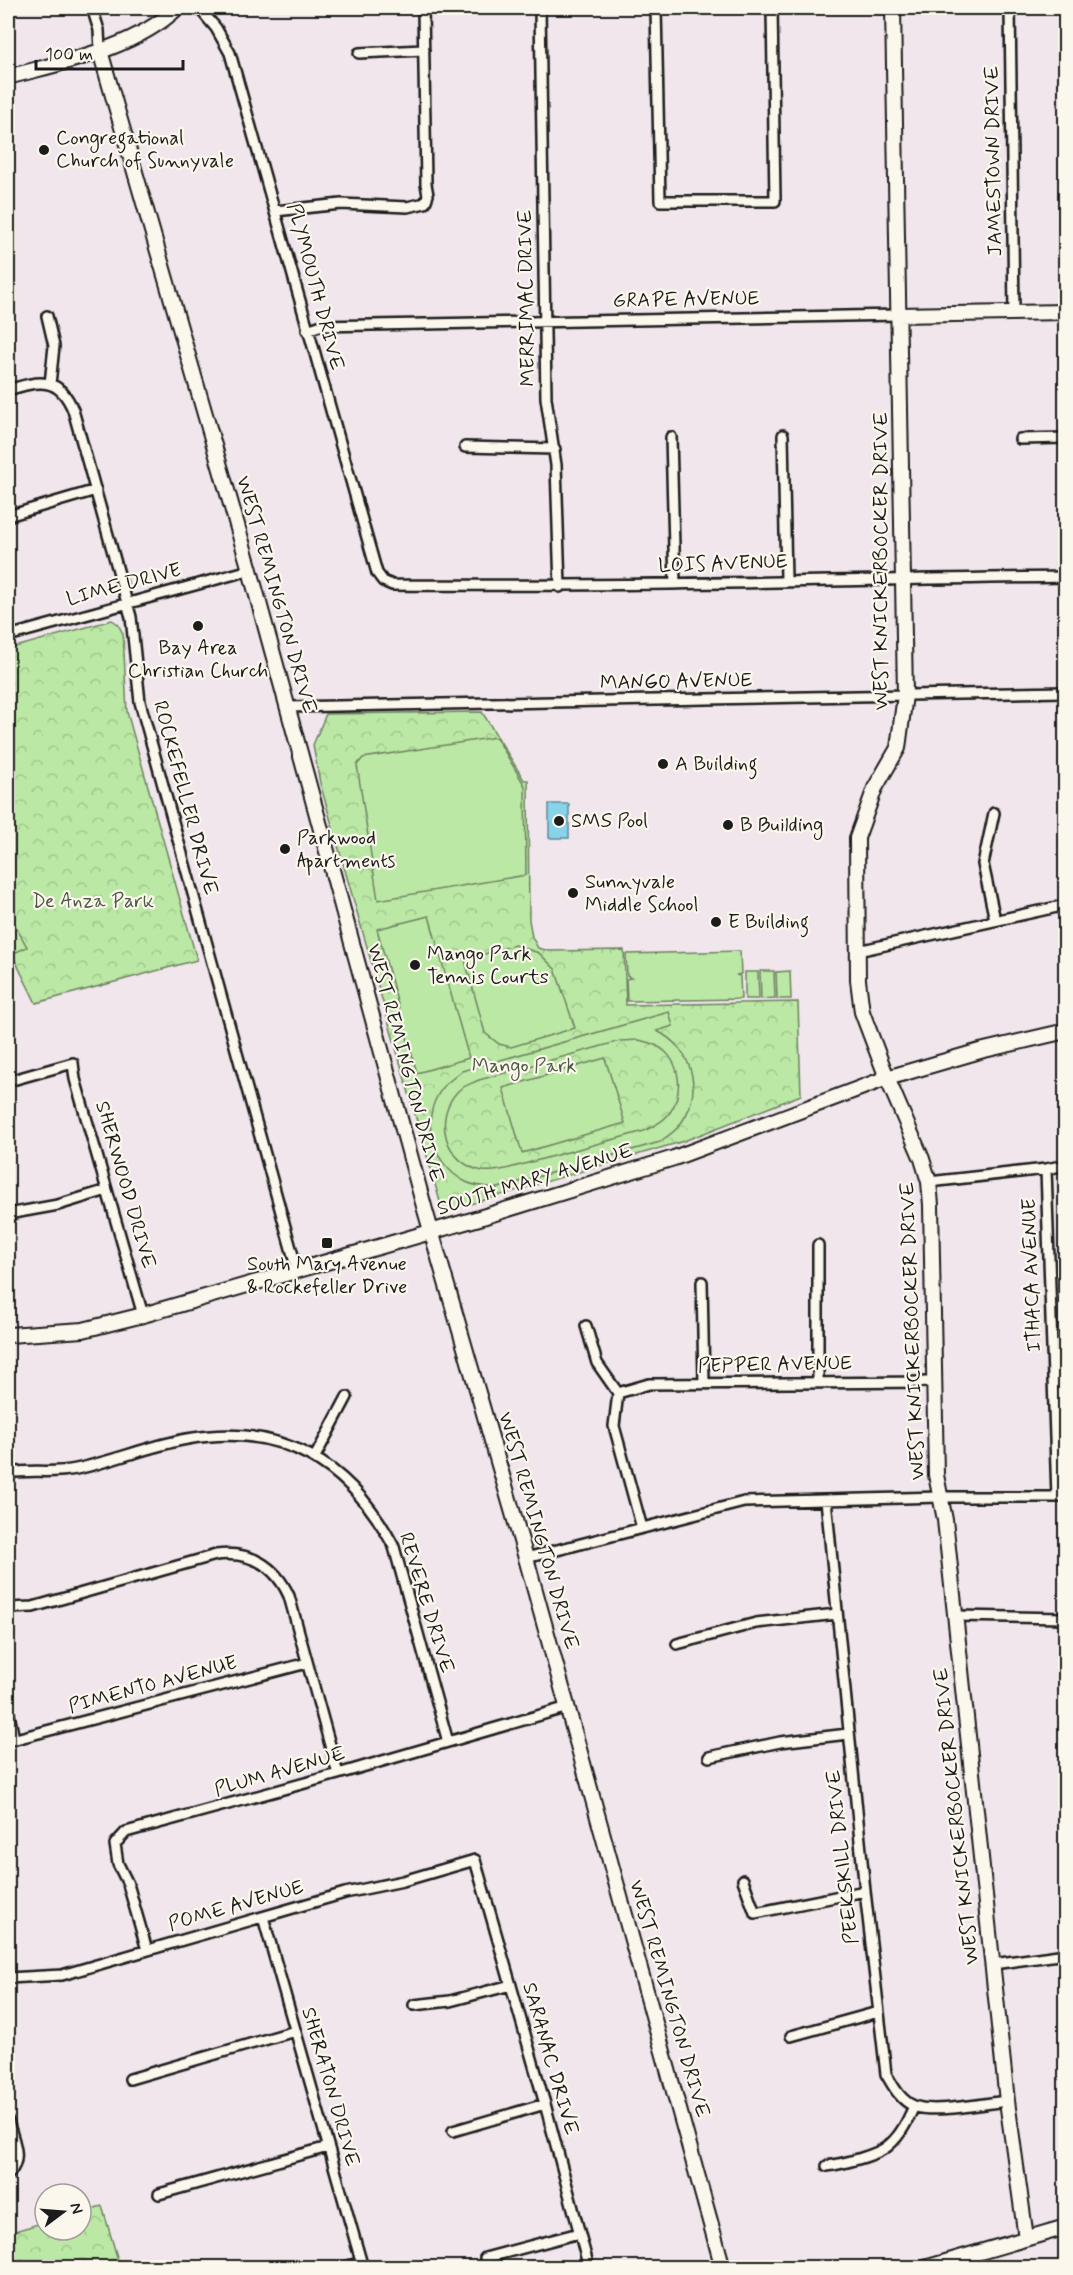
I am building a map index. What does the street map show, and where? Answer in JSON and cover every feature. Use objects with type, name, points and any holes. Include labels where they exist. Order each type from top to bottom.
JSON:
[{"type":"street","name":"WEST REMINGTON DRIVE","points":[[92,8],[99,30],[100,51],[250,570],[431,1232],[568,1707],[723,2268]]},
{"type":"street","points":[[8,77],[100,51],[159,22],[177,8]]},
{"type":"street","name":"PLYMOUTH DRIVE","points":[[199,8],[216,28],[231,53],[307,330],[377,573],[383,581]]},
{"type":"street","points":[[275,211],[341,204],[407,207],[425,203],[428,195],[423,8]]},
{"type":"street","name":"MERRIMAC DRIVE","points":[[540,8],[546,398],[555,449],[560,587]]},
{"type":"street","points":[[656,8],[660,201],[775,201],[772,8]]},
{"type":"street","name":"WEST KNICKERBOCKER DRIVE","points":[[893,8],[905,695],[898,748],[875,788],[857,837],[858,980],[862,1012],[922,1159],[929,1182],[936,1475],[955,1616],[1007,2101],[1026,2238]]},
{"type":"street","name":"JAMESTOWN DRIVE","points":[[1010,8],[1014,313]]},
{"type":"street","points":[[359,53],[424,50]]},
{"type":"street","name":"GRAPE AVENUE","points":[[307,330],[319,326],[1065,312]]},
{"type":"street","points":[[8,390],[28,384],[50,384],[54,346],[47,316]]},
{"type":"street","name":"ROCKEFELLER DRIVE","points":[[50,384],[59,388],[69,400],[96,490],[127,603],[135,647],[140,702],[297,1270]]},
{"type":"street","points":[[783,435],[786,580]]},
{"type":"street","points":[[671,437],[675,584]]},
{"type":"street","points":[[1020,439],[1065,438]]},
{"type":"street","points":[[465,447],[555,449]]},
{"type":"street","points":[[8,516],[96,490]]},
{"type":"street","name":"LIME DRIVE","points":[[8,636],[250,570]]},
{"type":"street","name":"LOIS AVENUE","points":[[383,581],[392,585],[560,587],[786,580],[1065,577]]},
{"type":"street","name":"MANGO AVENUE","points":[[287,707],[1065,692]]},
{"type":"street","points":[[994,813],[983,864],[995,920]]},
{"type":"street","points":[[858,951],[1065,905]]},
{"type":"street","name":"SOUTH MARY AVENUE","points":[[8,1335],[83,1330],[143,1315],[431,1232],[674,1158],[887,1078],[980,1050],[1065,1031]]},
{"type":"street","name":"SHERWOOD DRIVE","points":[[16,1079],[73,1064],[75,1079],[143,1315]]},
{"type":"street","points":[[1046,1169],[1065,1165]]},
{"type":"street","name":"ITHACA AVENUE","points":[[929,1182],[1046,1169],[1061,1497]]},
{"type":"street","points":[[8,1214],[57,1205],[107,1190]]},
{"type":"street","points":[[818,1245],[818,1382]]},
{"type":"street","points":[[702,1282],[704,1383]]},
{"type":"street","points":[[586,1326],[597,1363],[618,1393],[614,1426],[642,1528]]},
{"type":"street","name":"PEPPER AVENUE","points":[[618,1393],[649,1384],[934,1382]]},
{"type":"street","points":[[1054,1383],[1065,1383]]},
{"type":"street","points":[[315,1457],[347,1397]]},
{"type":"street","name":"REVERE DRIVE","points":[[8,1473],[73,1470],[186,1439],[210,1436],[255,1438],[297,1448],[315,1457],[341,1476],[362,1497],[384,1528],[394,1547],[448,1742]]},
{"type":"street","points":[[526,1558],[744,1502],[940,1497],[1061,1497]]},
{"type":"street","name":"PEEKSKILL DRIVE","points":[[826,1500],[864,1891],[886,2074],[899,2095],[914,2106]]},
{"type":"street","points":[[8,1608],[33,1607],[216,1555],[242,1555],[254,1558],[272,1570],[284,1587],[338,1774]]},
{"type":"street","points":[[677,1644],[756,1623],[837,1614]]},
{"type":"street","points":[[955,1616],[1065,1618]]},
{"type":"street","name":"PIMENTO AVENUE","points":[[11,1740],[307,1663]]},
{"type":"street","name":"PLUM AVENUE","points":[[147,1950],[133,1899],[115,1854],[115,1844],[126,1832],[338,1774],[568,1707]]},
{"type":"street","points":[[8,1709],[11,1740]]},
{"type":"street","points":[[709,1757],[780,1742],[848,1734]]},
{"type":"street","name":"POME AVENUE","points":[[8,1978],[62,1975],[345,1893],[403,1881],[475,1860]]},
{"type":"street","name":"SARANAC DRIVE","points":[[475,1860],[589,2268]]},
{"type":"street","points":[[743,1880],[755,1913],[864,1891]]},
{"type":"street","name":"SHERATON DRIVE","points":[[263,1917],[362,2265]]},
{"type":"street","points":[[993,1964],[1065,1954]]},
{"type":"street","points":[[414,2005],[450,2001],[511,1985]]},
{"type":"street","points":[[790,2036],[878,2012]]},
{"type":"street","points":[[130,2079],[295,2031]]},
{"type":"street","points":[[827,2166],[846,2163],[888,2147],[904,2126],[914,2106],[942,2108],[1007,2101]]},
{"type":"street","points":[[453,2131],[545,2104]]},
{"type":"street","points":[[8,2121],[18,2156],[15,2168],[8,2175]]},
{"type":"street","points":[[159,2194],[328,2147]]},
{"type":"street","points":[[925,2268],[1065,2227]]},
{"type":"street","points":[[485,2258],[579,2233]]},
{"type":"street","points":[[343,2268],[362,2265]]},
{"type":"green space","name":"De Anza Park","points":[[112,620],[118,624],[123,634],[127,712],[197,960],[36,1003],[8,946],[8,649]]},
{"type":"green space","name":"Mango Park","points":[[482,712],[524,780],[528,780],[529,920],[532,937],[538,948],[549,951],[624,950],[626,1005],[798,1002],[801,1095],[684,1141],[443,1212],[320,783],[313,745],[326,714]]},
{"type":"green space","points":[[496,737],[525,786],[526,875],[378,900],[357,765],[363,758]]},
{"type":"green space","points":[[8,912],[27,947],[8,956]]},
{"type":"green space","name":"Mango Park Tennis Courts","points":[[429,916],[469,1058],[417,1073],[377,929]]},
{"type":"green space","points":[[514,945],[539,953],[555,969],[575,1028],[511,1047],[499,1044],[485,1033],[465,960]]},
{"type":"green space","points":[[740,951],[741,974],[736,975],[740,976],[741,999],[627,1001],[626,979],[631,978],[627,976],[626,954]]},
{"type":"green space","points":[[760,971],[774,971],[775,998],[761,999]]},
{"type":"green space","points":[[790,971],[791,999],[777,999],[776,972]]},
{"type":"green space","points":[[745,972],[758,972],[759,999],[745,999]]},
{"type":"green space","points":[[669,1012],[673,1026],[657,1031],[680,1049],[692,1074],[693,1087],[686,1114],[676,1129],[660,1142],[498,1188],[466,1182],[454,1174],[436,1151],[430,1123],[432,1109],[447,1083],[462,1071]],"holes":[[[639,1040],[655,1045],[665,1052],[672,1060],[678,1078],[677,1098],[673,1108],[656,1125],[644,1131],[494,1171],[483,1171],[470,1167],[452,1150],[446,1138],[444,1126],[446,1114],[450,1102],[463,1088],[479,1080],[620,1041]]]},
{"type":"green space","points":[[605,1058],[625,1123],[522,1153],[503,1088]]},
{"type":"green space","points":[[102,2206],[120,2267],[8,2267],[8,2233],[33,2226],[33,2242],[93,2242],[93,2209]]},
{"type":"water","name":"SMS Pool","points":[[549,804],[569,804],[569,838],[549,838]]},
{"type":"place","name":"Congregational Church of Sunnyvale","points":[[44,150]]},
{"type":"place","name":"Bay Area Christian Church","points":[[198,626]]},
{"type":"place","name":"A Building","points":[[663,764]]},
{"type":"place","name":"SMS Pool","points":[[559,821]]},
{"type":"place","name":"B Building","points":[[728,825]]},
{"type":"place","name":"Parkwood Apartments","points":[[285,849]]},
{"type":"place","name":"Sunnyvale Middle School","points":[[573,893]]},
{"type":"place","name":"E Building","points":[[716,922]]},
{"type":"place","name":"Mango Park Tennis Courts","points":[[415,965]]},
{"type":"place","name":"South Mary Avenue & Rockefeller Drive","points":[[327,1243]]}]
